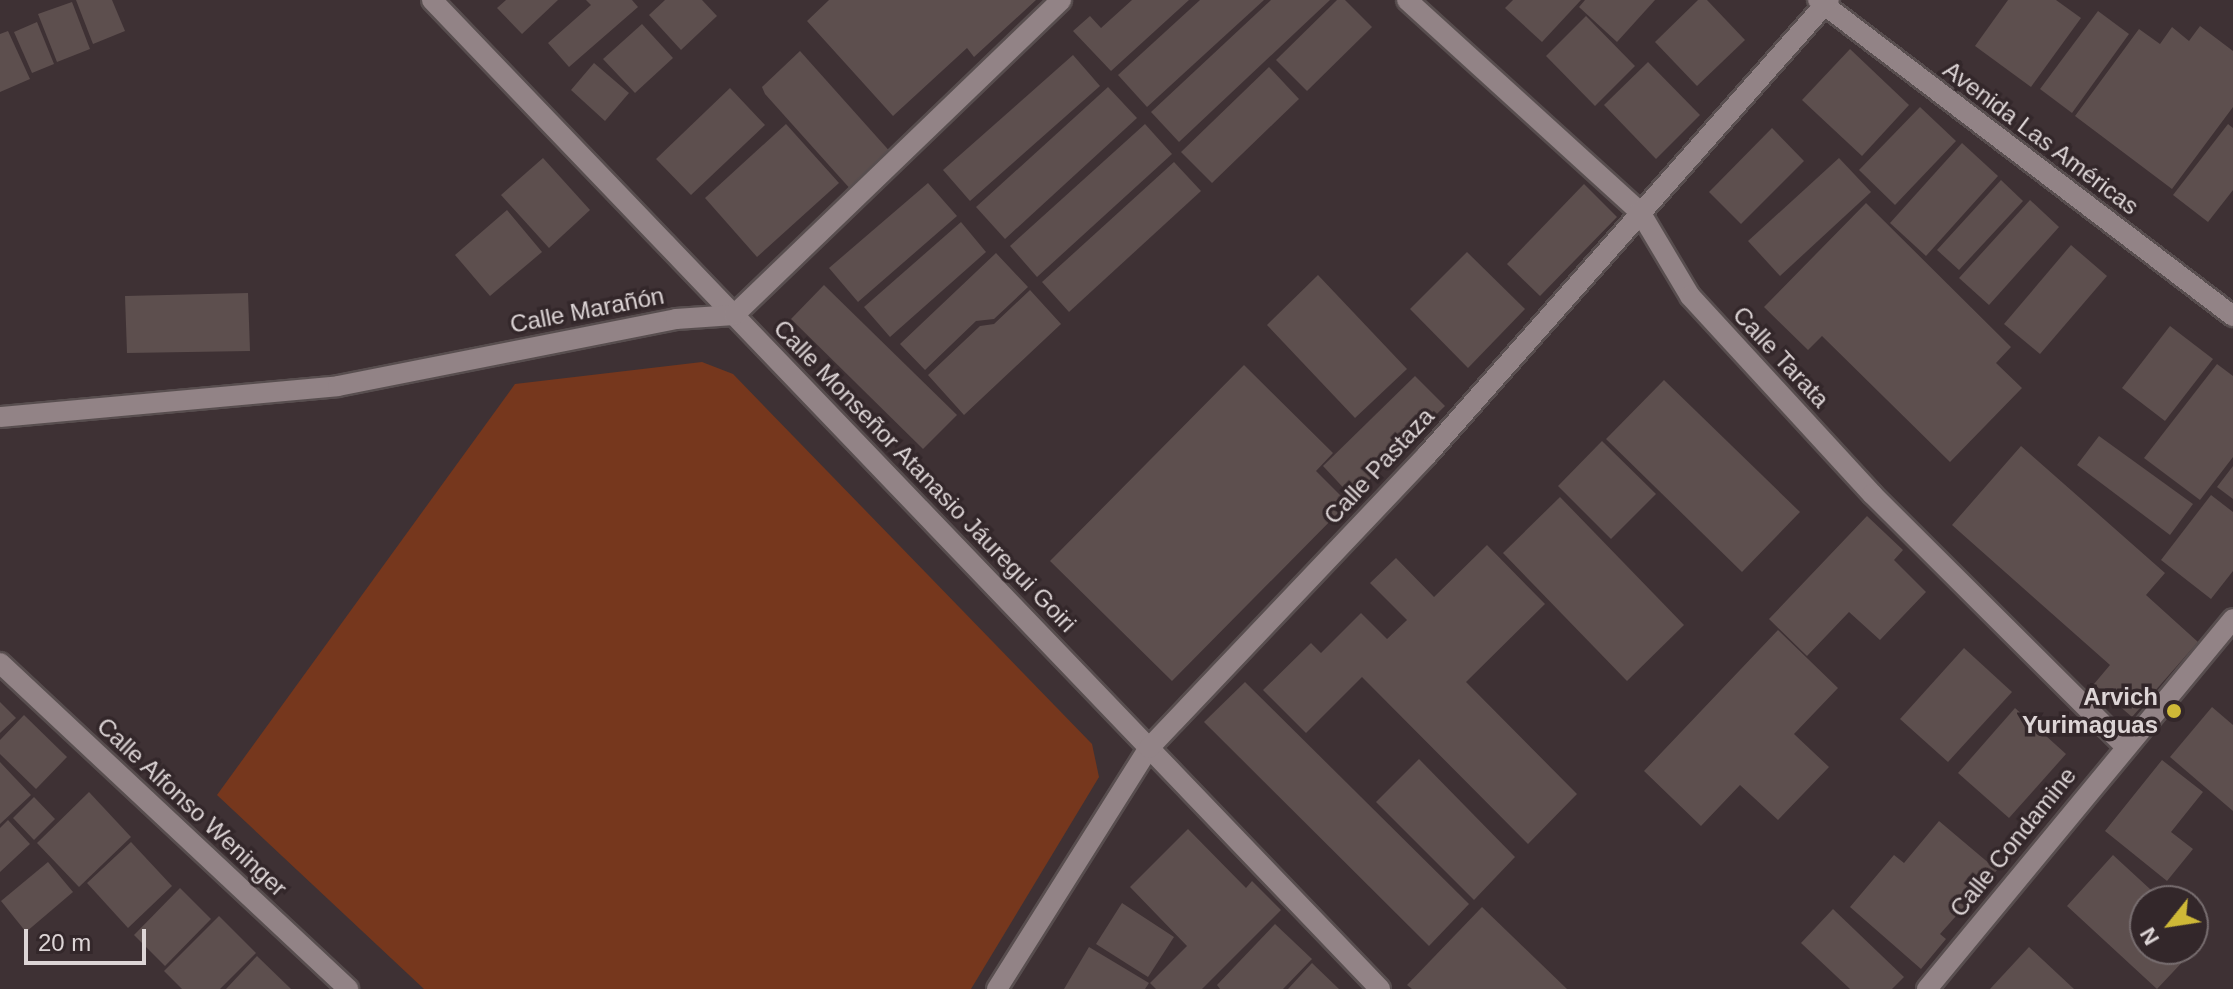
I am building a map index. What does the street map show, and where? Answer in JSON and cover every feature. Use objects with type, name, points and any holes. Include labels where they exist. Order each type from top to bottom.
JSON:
[{"type":"street","name":"Calle Monseñor Atanasio Jáuregui Goiri","points":[[432,0],[1380,989]]},
{"type":"street","points":[[734,315],[1061,0]]},
{"type":"street","name":"Calle Tarata","points":[[1407,0],[1640,212],[1690,296],[1872,494],[2125,746]]},
{"type":"street","name":"Calle Pastaza","points":[[997,989],[1149,748],[1427,455],[1824,2]]},
{"type":"street","name":"Avenida Las Américas","points":[[1824,2],[2233,316]]},
{"type":"street","name":"Calle Marañón","points":[[0,417],[338,386],[676,319],[734,315]]},
{"type":"street","name":"Calle Condamine","points":[[1927,989],[2233,619]]},
{"type":"street","name":"Calle Alfonso Weninger","points":[[0,663],[348,989]]},
{"type":"shaded area","points":[[702,362],[733,374],[1092,744],[1099,777],[971,989],[424,989],[217,795],[515,384]]},
{"type":"building","points":[[76,0],[112,0],[125,31],[93,44]]},
{"type":"building","points":[[506,0],[558,0],[522,34],[497,8]]},
{"type":"building","points":[[586,0],[632,0],[638,7],[569,67],[548,43],[591,5]]},
{"type":"building","points":[[665,0],[702,0],[717,16],[681,50],[649,15]]},
{"type":"building","points":[[829,0],[1036,0],[974,57],[967,48],[893,116],[807,21]]},
{"type":"building","points":[[1132,0],[1189,0],[1111,71],[1073,31],[1090,16],[1101,28]]},
{"type":"building","points":[[1200,0],[1264,0],[1147,107],[1118,75]]},
{"type":"building","points":[[1271,0],[1330,0],[1179,142],[1151,112]]},
{"type":"building","points":[[1337,0],[1345,0],[1372,27],[1307,91],[1276,60]]},
{"type":"building","points":[[1513,0],[1581,0],[1542,42],[1505,8]]},
{"type":"building","points":[[1585,0],[1655,0],[1617,42],[1579,7]]},
{"type":"building","points":[[1698,0],[1707,0],[1745,40],[1697,86],[1655,42]]},
{"type":"building","points":[[2008,0],[2056,0],[2081,18],[2031,87],[1975,46]]},
{"type":"building","points":[[72,2],[90,49],[57,62],[38,14]]},
{"type":"building","points":[[2098,11],[2129,34],[2072,113],[2040,89]]},
{"type":"building","points":[[1586,16],[1635,66],[1595,106],[1546,56]]},
{"type":"building","points":[[37,22],[54,64],[32,73],[14,32]]},
{"type":"building","points":[[642,24],[673,58],[635,93],[603,59]]},
{"type":"building","points":[[2200,26],[2233,51],[2233,107],[2172,189],[2075,116],[2139,29],[2160,44],[2172,27],[2189,41]]},
{"type":"building","points":[[8,31],[30,79],[0,92],[0,34]]},
{"type":"building","points":[[1850,49],[1909,105],[1862,156],[1802,100]]},
{"type":"building","points":[[800,51],[893,155],[853,192],[762,87]]},
{"type":"building","points":[[1073,55],[1100,86],[970,201],[943,170]]},
{"type":"building","points":[[1648,62],[1700,115],[1656,159],[1604,105]]},
{"type":"building","points":[[594,63],[629,93],[605,121],[571,90]]},
{"type":"building","points":[[1269,67],[1299,99],[1212,183],[1181,152]]},
{"type":"building","points":[[1108,87],[1137,118],[1005,239],[976,207]]},
{"type":"building","points":[[730,88],[765,125],[691,195],[656,159]]},
{"type":"building","points":[[1920,107],[1956,141],[1895,205],[1859,170]]},
{"type":"building","points":[[786,124],[839,183],[757,257],[705,198]]},
{"type":"building","points":[[1145,124],[1172,154],[1037,277],[1010,246]]},
{"type":"building","points":[[2228,124],[2233,128],[2233,190],[2208,222],[2173,195]]},
{"type":"building","points":[[1772,128],[1804,161],[1741,224],[1709,192]]},
{"type":"building","points":[[1962,143],[1998,176],[1926,256],[1890,223]]},
{"type":"building","points":[[543,158],[590,210],[549,248],[501,195]]},
{"type":"building","points":[[1839,158],[1871,192],[1780,276],[1748,241]]},
{"type":"building","points":[[1174,162],[1201,191],[1069,312],[1042,282]]},
{"type":"building","points":[[2001,180],[2023,201],[1959,270],[1937,250]]},
{"type":"building","points":[[928,183],[957,216],[858,302],[829,268]]},
{"type":"building","points":[[1584,184],[1617,217],[1540,296],[1507,264]]},
{"type":"building","points":[[2030,200],[2059,227],[1989,305],[1959,278]]},
{"type":"building","points":[[1866,203],[2011,347],[1996,363],[2022,388],[1950,462],[1822,336],[1808,350],[1764,307]]},
{"type":"building","points":[[507,210],[542,252],[490,296],[455,255]]},
{"type":"building","points":[[961,222],[986,252],[890,337],[864,307]]},
{"type":"building","points":[[2071,245],[2107,276],[2040,354],[2004,324]]},
{"type":"building","points":[[1467,252],[1525,309],[1468,368],[1410,309]]},
{"type":"building","points":[[996,253],[1028,287],[994,319],[976,321],[925,370],[900,344]]},
{"type":"building","points":[[1318,275],[1407,369],[1355,418],[1267,325]]},
{"type":"building","points":[[824,285],[957,415],[923,449],[791,319]]},
{"type":"building","points":[[1030,290],[1061,324],[964,415],[928,375],[980,326],[994,324]]},
{"type":"building","points":[[248,293],[250,351],[127,353],[125,296]]},
{"type":"building","points":[[2170,326],[2213,359],[2165,421],[2122,388]]},
{"type":"building","points":[[2217,364],[2233,376],[2233,457],[2200,500],[2144,458]]},
{"type":"building","points":[[1244,365],[1333,453],[1316,471],[1348,503],[1172,681],[1050,561]]},
{"type":"building","points":[[1415,376],[1445,406],[1352,497],[1323,466]]},
{"type":"building","points":[[1664,380],[1800,512],[1742,572],[1606,439]]},
{"type":"building","points":[[2099,436],[2193,504],[2170,535],[2077,465]]},
{"type":"building","points":[[1602,441],[1656,494],[1611,539],[1558,486]]},
{"type":"building","points":[[2021,446],[2165,573],[2146,595],[2198,642],[2132,717],[2094,684],[2110,665],[1952,525]]},
{"type":"building","points":[[2233,466],[2233,499],[2217,487]]},
{"type":"building","points":[[2211,495],[2233,512],[2233,571],[2211,599],[2161,560]]},
{"type":"building","points":[[1560,497],[1684,625],[1627,681],[1503,553]]},
{"type":"building","points":[[1867,516],[1903,550],[1894,560],[1926,592],[1880,640],[1849,612],[1807,656],[1769,619]]},
{"type":"building","points":[[1487,545],[1545,604],[1466,682],[1577,794],[1528,844],[1362,677],[1306,733],[1263,690],[1311,643],[1321,653],[1361,613],[1387,639],[1407,620],[1370,583],[1396,558],[1434,597]]},
{"type":"building","points":[[1778,630],[1838,688],[1794,734],[1829,767],[1778,820],[1740,785],[1701,826],[1644,771]]},
{"type":"building","points":[[1964,648],[2012,692],[1948,762],[1900,719]]},
{"type":"building","points":[[1245,682],[1469,904],[1429,946],[1204,722]]},
{"type":"building","points":[[0,702],[16,718],[0,733]]},
{"type":"building","points":[[2212,707],[2233,725],[2233,811],[2170,757]]},
{"type":"building","points":[[2015,708],[2066,754],[2009,818],[1958,773]]},
{"type":"building","points":[[24,715],[67,757],[36,789],[0,754],[0,740]]},
{"type":"building","points":[[1419,759],[1515,857],[1474,900],[1376,802]]},
{"type":"building","points":[[2162,760],[2203,792],[2171,832],[2193,849],[2167,881],[2105,831]]},
{"type":"building","points":[[0,762],[31,795],[0,824]]},
{"type":"building","points":[[89,792],[131,837],[79,887],[37,843]]},
{"type":"building","points":[[34,797],[55,819],[34,840],[13,818]]},
{"type":"building","points":[[8,820],[30,844],[0,872],[0,828]]},
{"type":"building","points":[[1939,821],[1997,870],[1940,934],[1946,939],[1921,969],[1850,907],[1894,855],[1904,863]]},
{"type":"building","points":[[1188,829],[1246,888],[1252,881],[1281,910],[1202,989],[1156,989],[1150,983],[1187,946],[1130,887]]},
{"type":"building","points":[[131,842],[172,886],[128,928],[87,883]]},
{"type":"building","points":[[2113,855],[2146,885],[2129,885],[2129,963],[2067,906]]},
{"type":"building","points":[[48,862],[73,892],[26,932],[1,901]]},
{"type":"building","points":[[180,888],[211,919],[165,966],[134,935]]},
{"type":"building","points":[[1122,903],[1174,937],[1148,977],[1096,944]]},
{"type":"building","points":[[1482,907],[1567,989],[1412,989],[1407,985]]},
{"type":"building","points":[[1833,909],[1904,977],[1892,989],[1850,989],[1801,943]]},
{"type":"building","points":[[219,916],[256,953],[220,989],[182,989],[164,971]]},
{"type":"building","points":[[1275,924],[1312,959],[1283,989],[1220,989],[1217,985]]},
{"type":"building","points":[[1089,947],[1149,983],[1145,989],[1064,989]]},
{"type":"building","points":[[2029,947],[2074,989],[1990,989]]},
{"type":"building","points":[[257,956],[291,989],[226,989]]},
{"type":"building","points":[[1312,963],[1339,989],[1288,989]]},
{"type":"building","points":[[2131,965],[2180,965],[2157,989]]},
{"type":"place","name":"Arvich Yurimaguas","points":[[2174,711]]}]
